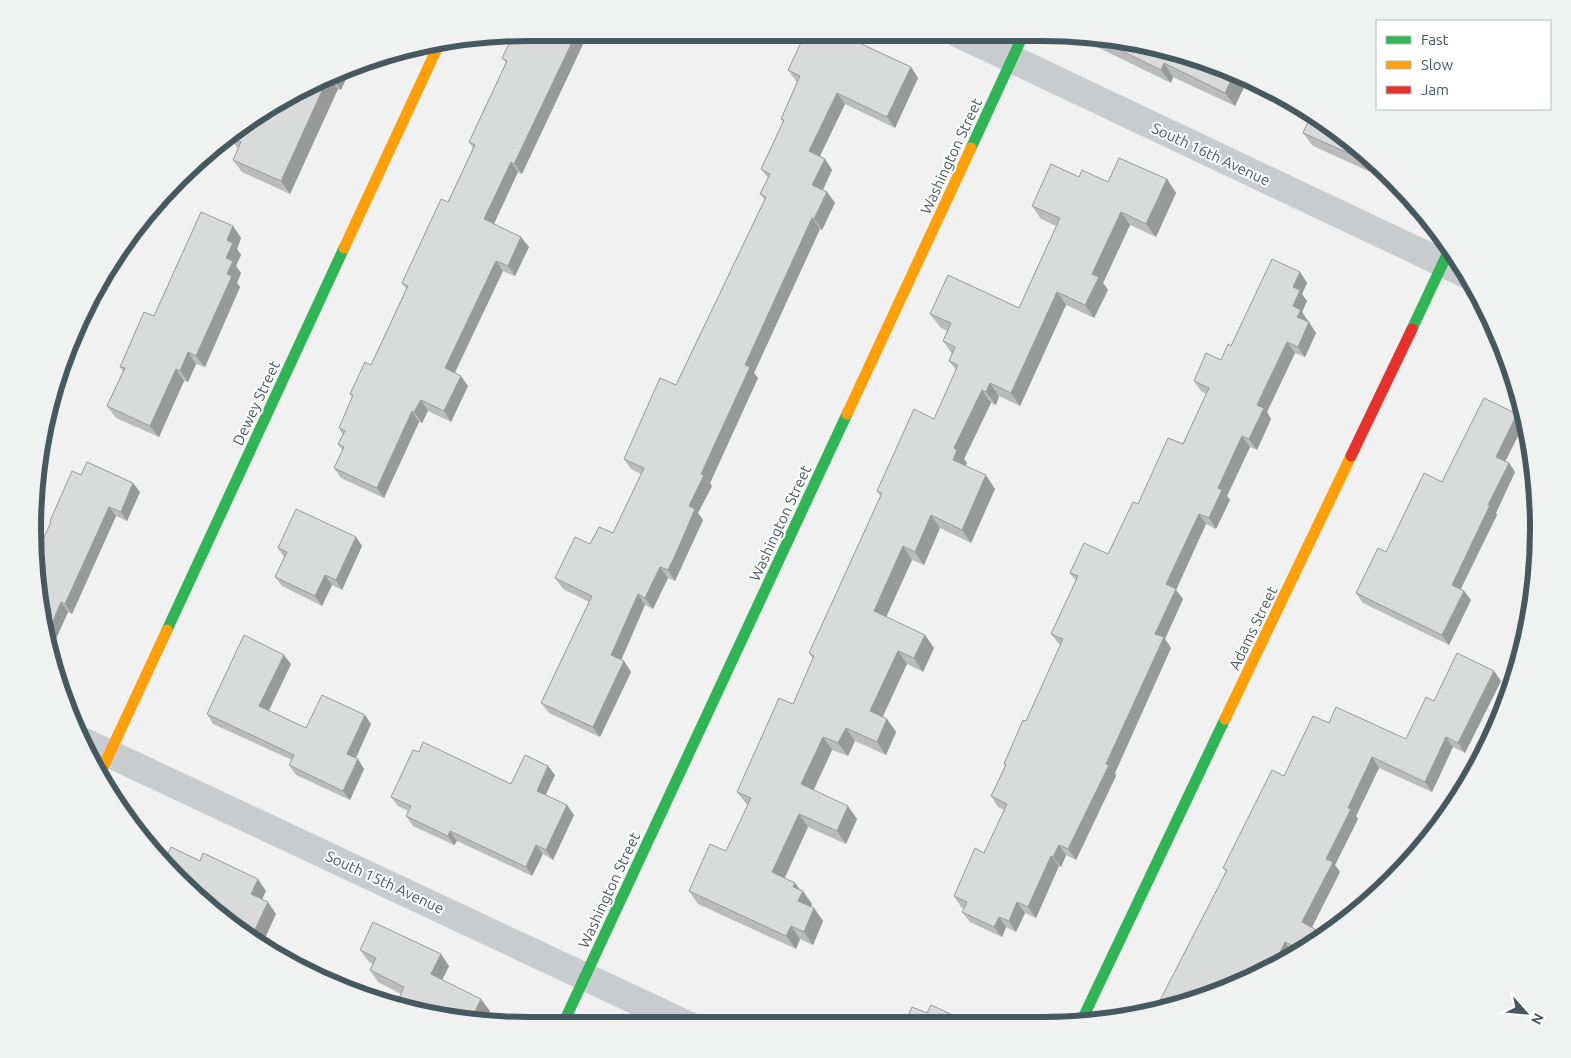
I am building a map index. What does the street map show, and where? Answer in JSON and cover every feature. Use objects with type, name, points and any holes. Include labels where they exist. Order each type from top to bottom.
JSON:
[{"type":"street","name":"South 16th Avenue","points":[[975,41],[1449,260]]},
{"type":"street","name":"Washington Street","points":[[566,1017],[1020,41]]},
{"type":"street","name":"Dewey Street","points":[[104,765],[436,51]]},
{"type":"street","name":"Adams Street","points":[[1084,1015],[1452,264]]},
{"type":"street","name":"South 15th Avenue","points":[[104,765],[586,976],[671,1017]]},
{"type":"building","points":[[573,41],[514,164],[511,162],[484,219],[521,237],[508,266],[496,261],[445,368],[461,376],[444,411],[421,400],[414,412],[412,411],[377,488],[334,468],[344,447],[338,444],[345,431],[339,428],[353,395],[350,394],[365,362],[371,365],[408,286],[402,283],[441,199],[448,202],[475,145],[469,142],[507,61],[502,58],[510,42]]},
{"type":"building","points":[[802,41],[855,41],[911,67],[887,117],[837,93],[809,151],[825,159],[812,185],[827,192],[814,219],[812,218],[745,365],[750,367],[701,474],[704,475],[689,506],[695,509],[674,558],[668,570],[660,567],[645,598],[638,594],[611,655],[624,661],[593,727],[541,703],[592,596],[555,578],[575,537],[590,544],[599,527],[613,533],[644,468],[624,459],[660,378],[676,385],[766,197],[760,194],[770,174],[761,169],[784,120],[781,119],[800,76],[788,70]]},
{"type":"building","points":[[1112,46],[1168,58],[1232,79],[1225,93],[1164,63],[1161,70]]},
{"type":"building","points":[[324,87],[281,181],[233,160],[241,142],[236,139],[258,123]]},
{"type":"building","points":[[1309,120],[1358,157],[1303,133]]},
{"type":"building","points":[[1119,158],[1167,179],[1146,224],[1121,212],[1092,274],[1099,277],[1085,305],[1057,292],[1011,393],[990,383],[986,392],[982,390],[954,448],[957,450],[953,460],[986,475],[962,530],[931,515],[915,552],[903,546],[874,611],[925,635],[914,658],[898,651],[870,711],[887,719],[877,742],[846,728],[838,743],[823,737],[801,784],[848,806],[837,831],[799,814],[772,872],[795,883],[793,887],[803,891],[798,901],[814,908],[804,932],[791,926],[786,936],[689,891],[710,844],[726,851],[751,798],[737,792],[779,698],[793,704],[814,656],[809,653],[882,493],[877,491],[914,409],[934,419],[958,365],[949,361],[955,347],[943,341],[951,323],[930,314],[948,275],[1019,308],[1060,218],[1032,206],[1051,164],[1079,177],[1082,170],[1108,182]]},
{"type":"building","points":[[201,212],[233,226],[227,240],[233,243],[226,258],[233,261],[227,274],[232,276],[196,356],[188,352],[180,371],[176,369],[150,426],[107,406],[125,368],[120,367],[144,312],[154,316]]},
{"type":"building","points":[[1272,259],[1300,272],[1293,287],[1300,290],[1293,306],[1301,310],[1297,317],[1309,322],[1298,347],[1287,342],[1257,405],[1264,408],[1249,439],[1242,436],[1218,488],[1222,490],[1209,518],[1199,514],[1166,584],[1176,589],[1155,634],[1164,637],[1106,764],[1109,765],[1068,849],[1059,845],[1053,857],[1051,856],[1028,907],[1017,902],[1009,921],[999,917],[994,927],[962,912],[967,902],[954,896],[975,848],[984,853],[1007,804],[991,796],[1006,765],[1004,764],[1023,720],[1026,721],[1063,639],[1051,634],[1078,576],[1070,573],[1084,543],[1108,554],[1133,502],[1138,504],[1168,438],[1183,444],[1209,388],[1194,381],[1206,353],[1221,360],[1228,344],[1231,346]]},
{"type":"building","points":[[1484,398],[1515,413],[1516,416],[1496,457],[1509,463],[1452,585],[1464,591],[1442,635],[1356,593],[1378,548],[1386,552],[1424,473],[1442,482]]},
{"type":"building","points":[[87,462],[133,483],[121,512],[109,507],[65,604],[61,602],[51,625],[45,593],[41,543],[72,471],[81,475]]},
{"type":"building","points":[[296,509],[356,537],[336,580],[325,575],[315,596],[275,577],[287,552],[278,548]]},
{"type":"building","points":[[244,635],[284,655],[259,706],[306,728],[322,695],[365,715],[347,754],[358,759],[343,791],[289,765],[294,755],[207,714]]},
{"type":"building","points":[[1457,653],[1494,671],[1458,743],[1446,737],[1425,782],[1372,757],[1348,808],[1351,809],[1326,859],[1333,862],[1302,922],[1319,931],[1294,946],[1285,942],[1278,955],[1229,980],[1159,1002],[1227,870],[1223,868],[1272,770],[1284,776],[1313,716],[1329,723],[1336,707],[1406,739],[1426,697],[1434,701]]},
{"type":"building","points":[[423,742],[511,784],[525,755],[548,766],[537,791],[567,805],[546,850],[536,845],[526,867],[450,831],[448,836],[406,816],[411,806],[391,797],[413,750],[419,752]]},
{"type":"building","points":[[171,847],[200,861],[203,853],[258,879],[251,894],[268,902],[254,932],[207,896],[167,856]]},
{"type":"building","points":[[373,922],[441,954],[431,974],[481,999],[474,1014],[399,999],[404,987],[370,970],[376,958],[360,950]]},
{"type":"building","points":[[931,1005],[955,1016],[907,1017],[912,1007],[927,1013]]},
{"type":"traffic: fast","points":[[971,148],[1020,41]]},
{"type":"traffic: fast","points":[[167,630],[344,248]]},
{"type":"traffic: fast","points":[[1412,329],[1446,256]]},
{"type":"traffic: fast","points":[[566,1017],[847,414]]},
{"type":"traffic: fast","points":[[1084,1015],[1225,719]]},
{"type":"traffic: slow","points":[[344,248],[436,51]]},
{"type":"traffic: slow","points":[[847,414],[971,148]]},
{"type":"traffic: slow","points":[[1225,719],[1351,456]]},
{"type":"traffic: slow","points":[[103,766],[167,630]]},
{"type":"traffic: jam","points":[[1351,456],[1412,329]]}]
